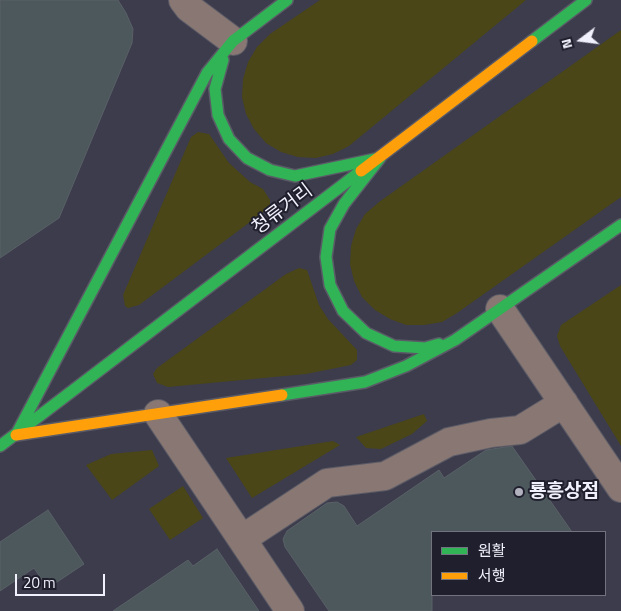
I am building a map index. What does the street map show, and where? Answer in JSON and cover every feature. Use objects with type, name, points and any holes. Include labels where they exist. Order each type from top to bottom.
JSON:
[{"type":"main road","points":[[16,435],[207,73],[234,41],[253,24],[286,0]]},
{"type":"main road","name":"청류거리","points":[[0,446],[586,0]]},
{"type":"main road","points":[[234,41],[221,64],[217,81],[218,115],[229,138],[247,158],[270,170],[295,176],[380,158]]},
{"type":"main road","points":[[380,158],[344,204],[330,229],[326,257],[330,286],[343,311],[366,333],[394,346],[425,348],[455,340]]},
{"type":"main road","points":[[16,435],[364,382],[406,366],[455,340],[621,225]]},
{"type":"street","points":[[183,0],[188,8],[234,41]]},
{"type":"street","points":[[500,309],[621,488]]},
{"type":"street","points":[[242,539],[326,483],[385,476],[448,442],[491,433],[520,430],[564,403]]},
{"type":"street","points":[[158,414],[290,611]]},
{"type":"shaded area","points":[[320,0],[526,0],[349,146],[333,154],[316,158],[298,157],[281,152],[266,143],[254,129],[246,114],[242,97],[243,79],[248,62],[257,47],[270,34]]},
{"type":"shaded area","points":[[621,30],[621,197],[442,322],[406,325],[390,319],[375,310],[362,297],[354,281],[350,264],[351,246],[356,229],[365,214],[379,202]]},
{"type":"shaded area","points":[[198,132],[209,134],[229,163],[250,182],[263,189],[270,200],[270,207],[139,305],[128,308],[125,306],[123,295],[191,137]]},
{"type":"shaded area","points":[[299,268],[307,270],[319,305],[328,319],[357,350],[357,360],[351,365],[306,374],[168,387],[157,383],[153,374],[157,368],[286,274]]},
{"type":"shaded area","points":[[621,285],[621,446],[560,346],[557,336],[561,325]]},
{"type":"shaded area","points":[[424,414],[427,421],[412,434],[381,449],[366,448],[356,437]]},
{"type":"shaded area","points":[[333,441],[340,445],[252,498],[226,458]]},
{"type":"shaded area","points":[[152,450],[159,466],[112,500],[86,465],[111,454]]},
{"type":"shaded area","points":[[183,486],[203,518],[170,540],[149,509]]},
{"type":"building","points":[[0,0],[118,0],[133,29],[132,43],[59,218],[0,258]]},
{"type":"building","points":[[512,446],[571,531],[431,531],[432,611],[329,611],[285,547],[283,539],[287,531],[327,503],[337,502],[344,506],[357,526],[439,470],[444,478],[486,450]]},
{"type":"building","points":[[48,510],[84,564],[48,588],[34,568],[0,591],[0,542]]},
{"type":"building","points":[[217,549],[259,611],[113,611],[188,560],[193,566]]},
{"type":"traffic: fast","points":[[16,435],[207,73],[233,41],[287,0]]},
{"type":"traffic: fast","points":[[532,41],[586,0]]},
{"type":"traffic: fast","points":[[223,60],[215,89],[218,115],[229,139],[247,158],[270,170],[295,176],[380,158]]},
{"type":"traffic: fast","points":[[380,158],[344,204],[330,229],[326,257],[330,285],[343,311],[366,333],[394,346],[425,348],[439,344]]},
{"type":"traffic: fast","points":[[0,446],[361,171]]},
{"type":"traffic: fast","points":[[282,395],[365,382],[406,366],[455,340],[621,225]]},
{"type":"traffic: slow","points":[[361,171],[532,41]]},
{"type":"traffic: slow","points":[[16,435],[282,395]]},
{"type":"place","name":"룡흥상점","points":[[519,492]]}]
